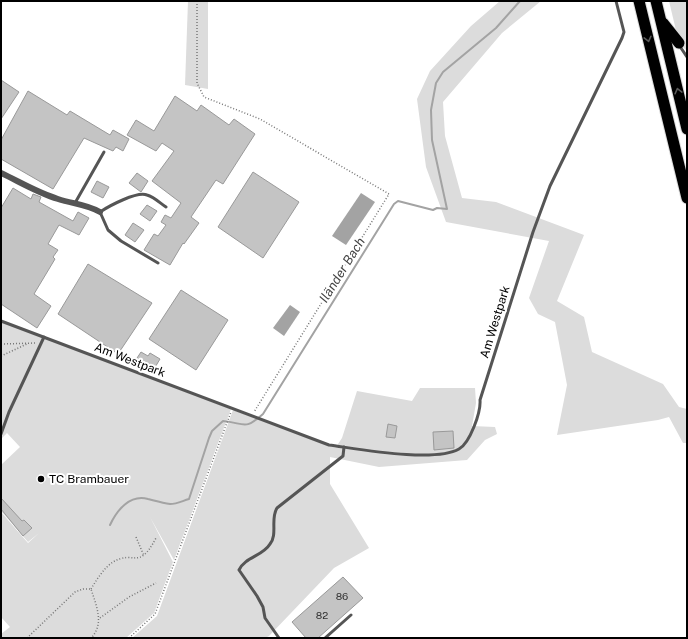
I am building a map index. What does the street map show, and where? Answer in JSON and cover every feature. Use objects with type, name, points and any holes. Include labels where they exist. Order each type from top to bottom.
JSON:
[{"type":"highway","points":[[639,1],[687,198]]},
{"type":"highway","points":[[656,1],[687,129]]},
{"type":"highway","points":[[660,18],[678,43]]},
{"type":"street","points":[[1,173],[43,193],[75,203],[88,205],[100,212]]},
{"type":"lane","name":"Am Westpark","points":[[1,321],[329,445],[425,455],[449,453],[461,448],[471,433],[533,232],[550,186],[622,38],[624,32],[616,1]]},
{"type":"lane","points":[[678,43],[687,57]]},
{"type":"lane","points":[[75,203],[104,152]]},
{"type":"lane","points":[[158,263],[121,241],[108,230],[100,212],[110,205],[141,194],[147,194],[166,207]]},
{"type":"lane","points":[[1,434],[9,412],[44,337]]},
{"type":"lane","points":[[279,638],[265,618],[263,607],[257,596],[239,570],[242,565],[270,546],[273,540],[273,514],[277,508],[343,456],[344,447]]},
{"type":"lane","points":[[325,638],[351,614]]},
{"type":"path","points":[[197,1],[197,83],[204,97],[260,119],[389,194],[253,416]]},
{"type":"path","points":[[1,344],[42,343]]},
{"type":"path","points":[[1,356],[28,344]]},
{"type":"path","points":[[129,638],[155,614],[232,408]]},
{"type":"path","points":[[136,537],[144,556]]},
{"type":"path","points":[[27,638],[75,592],[91,588],[105,569],[113,562],[120,559],[144,556],[148,553],[156,538]]},
{"type":"path","points":[[100,618],[129,597],[156,583]]},
{"type":"path","points":[[91,588],[100,618],[97,628],[91,638]]},
{"type":"shaded area","points":[[188,1],[208,1],[208,89],[185,85]]},
{"type":"shaded area","points":[[500,1],[541,1],[502,33],[443,102],[445,136],[462,198],[496,202],[584,235],[557,301],[584,317],[592,352],[663,384],[679,407],[687,409],[687,443],[683,443],[669,417],[658,420],[557,435],[567,385],[555,322],[538,314],[529,298],[549,241],[446,222],[426,167],[417,99],[430,71],[471,26]]},
{"type":"shaded area","points":[[669,1],[687,1],[687,51],[679,43]]},
{"type":"shaded area","points":[[361,193],[375,202],[346,245],[332,236]]},
{"type":"shaded area","points":[[290,305],[300,312],[284,336],[273,328]]},
{"type":"shaded area","points":[[1,321],[231,409],[174,560],[150,517],[173,562],[154,613],[126,638],[1,638],[1,634],[10,627],[1,617],[1,512],[28,543],[39,533],[28,542],[1,511],[1,465],[20,447],[7,433],[1,439]]},
{"type":"shaded area","points":[[420,388],[475,388],[476,403],[472,426],[495,427],[497,434],[485,440],[467,460],[379,467],[330,457],[330,484],[369,548],[334,568],[269,636],[265,638],[132,638],[157,616],[233,410],[336,447],[342,438],[357,391],[412,401]]},
{"type":"building","points":[[1,80],[19,92],[1,119]]},
{"type":"building","points":[[28,91],[67,115],[70,111],[110,135],[113,130],[129,139],[123,151],[116,147],[113,151],[84,138],[53,189],[1,159],[1,140]]},
{"type":"building","points":[[175,96],[197,111],[201,105],[229,125],[234,119],[255,134],[223,184],[216,180],[191,217],[199,223],[184,244],[183,243],[170,265],[144,250],[154,234],[158,236],[166,225],[161,222],[165,215],[171,218],[181,203],[152,181],[174,151],[162,143],[156,151],[127,135],[136,120],[154,131]]},
{"type":"building","points":[[253,172],[299,202],[263,258],[218,227]]},
{"type":"building","points":[[137,173],[148,181],[141,192],[129,183]]},
{"type":"building","points":[[97,181],[109,187],[103,198],[91,192]]},
{"type":"building","points":[[13,188],[31,199],[33,194],[41,197],[39,202],[73,221],[78,212],[89,218],[79,235],[59,225],[48,244],[58,250],[53,257],[55,259],[34,294],[51,306],[37,328],[1,304],[1,208]]},
{"type":"building","points":[[147,205],[157,211],[150,221],[140,214]]},
{"type":"building","points":[[133,223],[144,230],[135,242],[125,235]]},
{"type":"building","points":[[88,264],[152,303],[118,354],[58,314]]},
{"type":"building","points":[[181,290],[228,320],[196,370],[149,339]]},
{"type":"building","points":[[141,352],[148,356],[150,353],[160,359],[154,369],[137,358]]},
{"type":"building","points":[[388,424],[397,426],[395,438],[386,437]]},
{"type":"building","points":[[453,431],[454,448],[434,450],[433,432]]},
{"type":"building","points":[[1,498],[22,521],[24,520],[32,528],[23,536],[1,509]]},
{"type":"building","points":[[343,577],[363,598],[318,638],[306,638],[292,622]]},
{"type":"waterway","name":"Iländer Bach","points":[[110,525],[120,509],[125,504],[135,499],[141,498],[170,504],[189,499],[212,431],[223,421],[244,425],[252,423],[263,414],[394,204],[398,201],[433,210],[437,208],[447,209],[432,140],[431,110],[436,83],[443,72],[496,28],[520,1]]},
{"type":"place","name":"TC Brambauer","points":[[41,479]]}]
